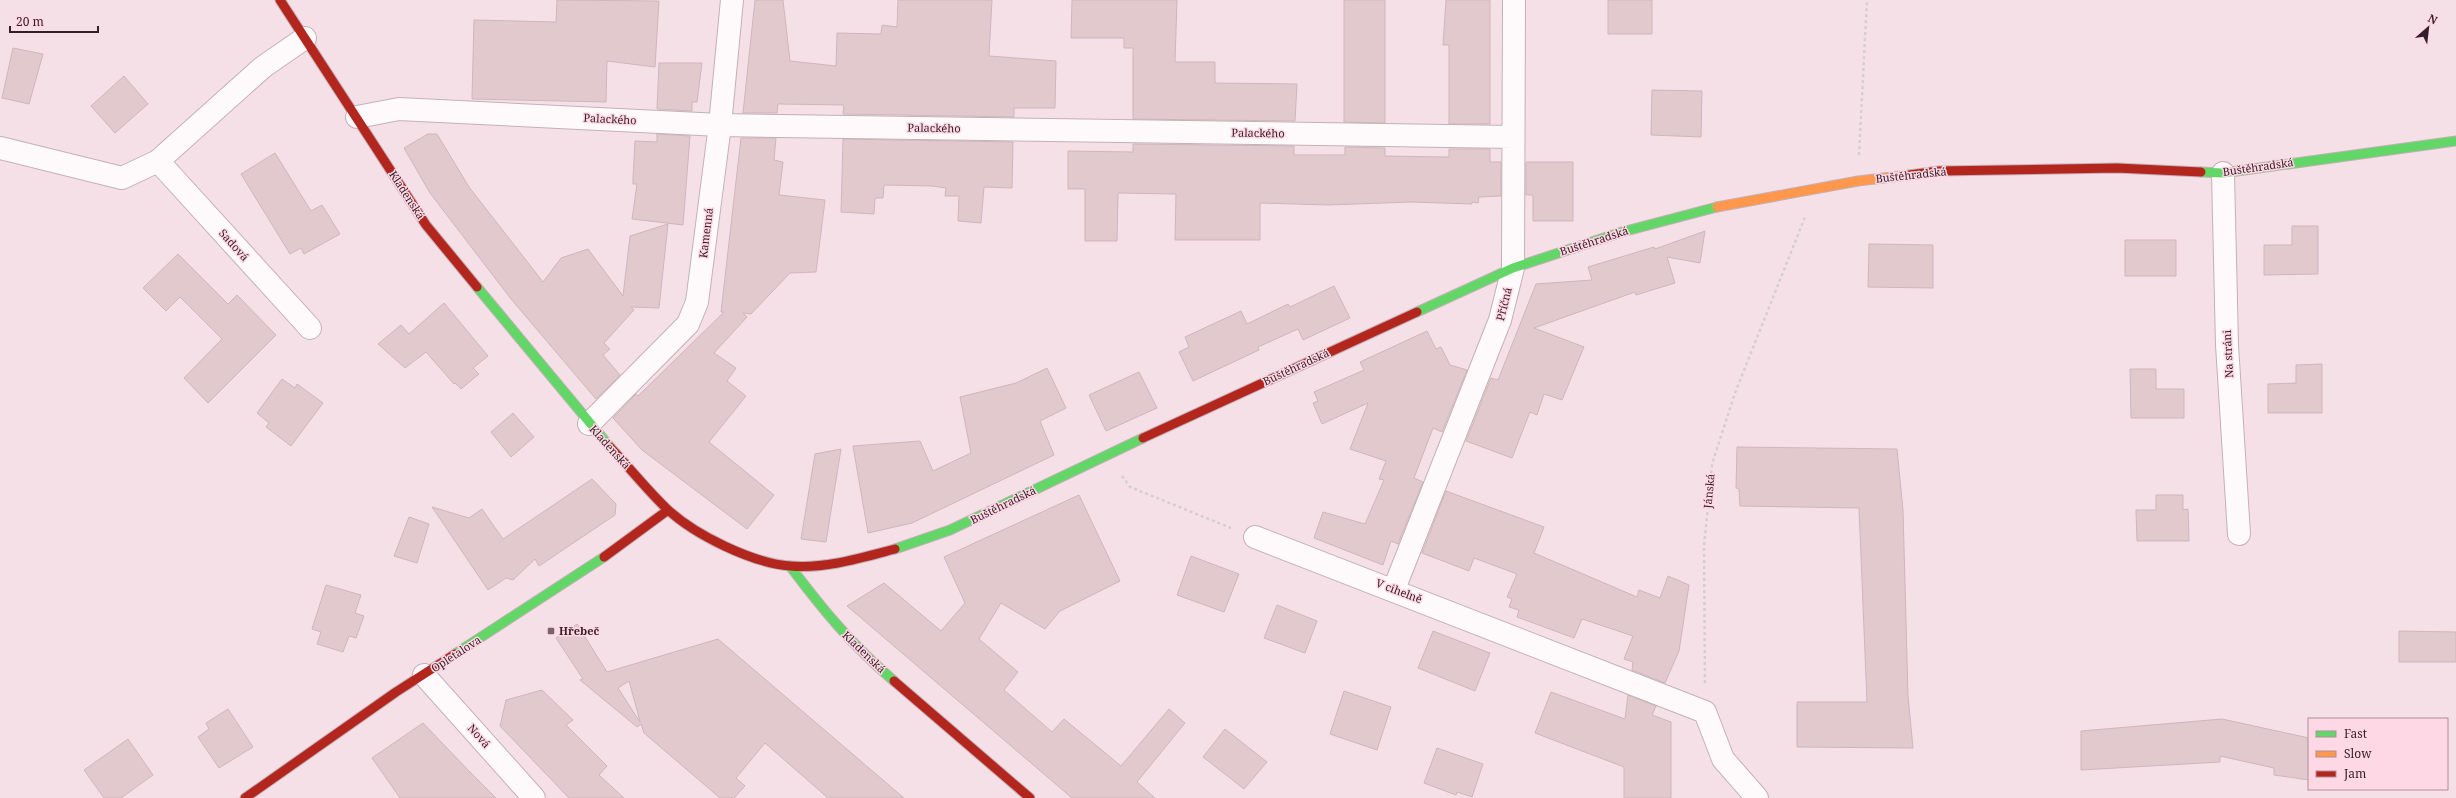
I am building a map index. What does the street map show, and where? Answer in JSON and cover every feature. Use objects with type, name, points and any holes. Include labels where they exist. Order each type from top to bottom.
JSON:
[{"type":"street","name":"Kladenská","points":[[280,0],[426,225],[589,424],[668,510],[714,541],[750,557],[790,566],[819,605],[859,651],[1030,798]]},
{"type":"street","name":"Kamenná","points":[[589,424],[688,324],[698,302],[720,125],[732,0]]},
{"type":"street","name":"Příčná","points":[[1394,590],[1500,320],[1513,268],[1514,0]]},
{"type":"street","points":[[0,148],[122,178],[158,161],[262,67],[305,38]]},
{"type":"street","name":"Palackého","points":[[357,117],[399,109],[720,125],[1513,137]]},
{"type":"street","name":"Buštěhradská","points":[[790,566],[846,562],[908,546],[950,530],[1106,455],[1513,268],[1622,232],[1699,210],[1858,180],[1939,171],[2117,168],[2223,173],[2456,141]]},
{"type":"street","name":"Sadová","points":[[158,161],[310,328]]},
{"type":"street","name":"Na stráni","points":[[2223,173],[2226,345],[2239,534]]},
{"type":"street","name":"Opletalova","points":[[245,798],[424,675],[587,570],[668,510]]},
{"type":"street","name":"V cihelně","points":[[1256,537],[1705,712]]},
{"type":"street","name":"Nová","points":[[424,675],[534,798]]},
{"type":"street","points":[[1705,712],[1723,758],[1757,798]]},
{"type":"path","points":[[1858,180],[1867,0]]},
{"type":"path","name":"Jánská","points":[[1705,712],[1704,547],[1712,464],[1735,393],[1817,187]]},
{"type":"path","points":[[1106,455],[1130,487],[1256,537]]},
{"type":"building","points":[[557,0],[659,1],[655,67],[607,61],[606,102],[472,99],[474,20],[556,22]]},
{"type":"building","points":[[755,0],[783,0],[790,61],[836,66],[837,33],[881,34],[882,25],[897,27],[898,0],[992,0],[989,56],[1056,61],[1055,108],[1014,108],[1014,117],[843,114],[844,105],[778,104],[777,113],[743,113]]},
{"type":"building","points":[[1072,0],[1177,0],[1175,62],[1215,62],[1215,83],[1297,84],[1295,121],[1133,119],[1133,48],[1124,48],[1124,38],[1071,38]]},
{"type":"building","points":[[1344,0],[1385,0],[1385,123],[1344,122]]},
{"type":"building","points":[[1446,0],[1490,0],[1490,124],[1449,124],[1449,45],[1443,45]]},
{"type":"building","points":[[1608,0],[1652,0],[1652,34],[1608,34]]},
{"type":"building","points":[[13,48],[43,54],[29,104],[2,98]]},
{"type":"building","points":[[659,63],[702,63],[697,102],[692,102],[692,111],[657,109]]},
{"type":"building","points":[[124,76],[148,104],[115,133],[91,106]]},
{"type":"building","points":[[1652,90],[1702,91],[1701,137],[1651,135]]},
{"type":"building","points":[[428,134],[437,134],[469,187],[543,282],[561,258],[588,249],[623,296],[630,236],[668,224],[659,308],[631,307],[634,310],[604,343],[610,349],[603,355],[620,375],[596,399],[511,299],[430,193],[404,148]]},
{"type":"building","points":[[657,134],[690,136],[683,225],[632,219],[637,184],[633,184],[635,141],[657,142]]},
{"type":"building","points":[[741,138],[776,138],[774,160],[783,162],[779,195],[825,200],[816,272],[790,273],[751,314],[743,313],[747,317],[714,353],[736,368],[727,381],[746,396],[709,442],[774,495],[747,529],[642,450],[613,418],[636,394],[638,396],[724,312],[721,312]]},
{"type":"building","points":[[843,139],[1013,142],[1012,188],[984,187],[981,223],[958,221],[959,196],[945,196],[946,188],[932,186],[884,185],[883,198],[875,198],[874,214],[841,212]]},
{"type":"building","points":[[1133,144],[1294,146],[1294,155],[1345,155],[1345,147],[1385,148],[1385,156],[1449,157],[1449,149],[1490,149],[1490,162],[1501,162],[1501,196],[1479,197],[1478,203],[1472,202],[1472,204],[1411,202],[1328,205],[1260,203],[1260,240],[1175,240],[1176,194],[1118,193],[1117,241],[1085,241],[1085,189],[1068,189],[1068,151],[1133,152]]},
{"type":"building","points":[[275,153],[311,211],[322,205],[340,234],[304,254],[301,248],[290,254],[241,174]]},
{"type":"building","points":[[1526,162],[1573,162],[1573,221],[1533,221],[1533,195],[1526,195]]},
{"type":"building","points":[[2292,226],[2318,226],[2318,274],[2264,275],[2264,245],[2292,245]]},
{"type":"building","points":[[1705,231],[1700,263],[1667,257],[1675,283],[1636,295],[1635,292],[1534,328],[1584,347],[1562,400],[1544,394],[1537,415],[1530,412],[1512,458],[1466,441],[1491,378],[1498,380],[1536,284],[1592,280],[1588,267],[1654,247],[1655,249]]},
{"type":"building","points":[[2125,240],[2176,240],[2176,276],[2125,276]]},
{"type":"building","points":[[1869,244],[1933,245],[1933,288],[1868,287]]},
{"type":"building","points":[[178,254],[228,304],[237,295],[276,335],[208,403],[184,378],[222,339],[180,297],[166,311],[143,288]]},
{"type":"building","points":[[1334,286],[1350,318],[1303,340],[1298,329],[1258,347],[1259,350],[1193,381],[1179,352],[1189,347],[1185,337],[1241,311],[1247,324],[1288,304],[1290,307]]},
{"type":"building","points":[[444,303],[488,356],[473,368],[479,374],[461,389],[455,383],[454,384],[426,352],[405,368],[378,344],[401,325],[409,334]]},
{"type":"building","points":[[1427,331],[1436,349],[1441,347],[1450,365],[1467,370],[1442,432],[1433,428],[1414,478],[1423,482],[1398,544],[1391,541],[1383,565],[1314,538],[1323,512],[1365,524],[1384,480],[1379,479],[1386,461],[1350,449],[1368,403],[1322,424],[1313,403],[1318,401],[1314,392],[1364,370],[1360,362]]},
{"type":"building","points":[[2322,364],[2322,413],[2268,413],[2268,384],[2296,383],[2296,365]]},
{"type":"building","points":[[1047,368],[1066,408],[1040,421],[1054,455],[912,523],[868,533],[853,446],[920,441],[933,471],[971,453],[960,397],[1016,383]]},
{"type":"building","points":[[2130,369],[2156,369],[2156,389],[2184,389],[2184,418],[2131,418]]},
{"type":"building","points":[[1139,372],[1157,408],[1106,431],[1089,395]]},
{"type":"building","points":[[282,379],[295,388],[297,384],[323,403],[291,446],[266,427],[269,423],[257,413]]},
{"type":"building","points":[[513,413],[534,437],[511,457],[491,432]]},
{"type":"building","points":[[1737,447],[1897,449],[1903,510],[1908,696],[1913,748],[1797,747],[1797,702],[1867,702],[1859,508],[1740,506],[1739,489],[1736,488]]},
{"type":"building","points":[[841,449],[826,542],[801,539],[815,454]]},
{"type":"building","points":[[592,479],[616,504],[615,515],[539,566],[535,559],[513,580],[506,578],[488,590],[432,507],[469,518],[482,509],[503,539]]},
{"type":"building","points":[[1446,491],[1544,527],[1534,553],[1637,597],[1639,590],[1660,598],[1668,576],[1689,585],[1679,651],[1665,683],[1632,670],[1633,662],[1624,659],[1633,636],[1582,619],[1574,638],[1517,617],[1519,610],[1509,607],[1512,599],[1507,597],[1517,574],[1474,558],[1469,571],[1422,553]]},
{"type":"building","points":[[1079,495],[1120,581],[1060,611],[1045,629],[1001,603],[979,639],[1018,672],[1004,690],[1052,732],[1064,719],[1121,766],[1169,709],[1185,723],[1137,782],[1155,798],[1072,798],[847,606],[884,583],[941,631],[965,603],[944,557]]},
{"type":"building","points":[[2156,495],[2183,495],[2183,510],[2188,509],[2189,541],[2137,541],[2136,510],[2156,510]]},
{"type":"building","points":[[409,517],[429,524],[417,563],[394,556]]},
{"type":"building","points":[[1191,556],[1239,574],[1224,612],[1177,595]]},
{"type":"building","points":[[326,585],[361,595],[355,613],[364,616],[356,638],[349,636],[343,652],[317,644],[321,632],[312,629]]},
{"type":"building","points":[[1277,605],[1317,621],[1305,653],[1264,638]]},
{"type":"building","points":[[577,624],[607,672],[718,639],[904,798],[828,798],[765,743],[736,778],[745,786],[734,798],[720,798],[644,733],[641,724],[637,727],[580,680],[583,679],[556,638]],"holes":[[[629,681],[640,722],[618,688]]]},
{"type":"building","points":[[1433,631],[1490,653],[1475,691],[1418,668]]},
{"type":"building","points":[[2399,631],[2456,632],[2456,662],[2399,662]]},
{"type":"building","points":[[542,690],[573,720],[566,725],[607,766],[599,775],[624,798],[569,798],[500,726],[506,700]]},
{"type":"building","points":[[1344,691],[1391,707],[1377,750],[1330,734]]},
{"type":"building","points":[[1551,692],[1625,719],[1628,695],[1656,706],[1652,715],[1671,722],[1671,798],[1624,798],[1624,767],[1535,733]]},
{"type":"building","points":[[228,709],[253,747],[219,768],[198,737],[209,729],[206,723]]},
{"type":"building","points":[[2222,719],[2308,738],[2308,780],[2274,775],[2274,768],[2220,756],[2220,762],[2081,770],[2081,731]]},
{"type":"building","points":[[423,723],[496,798],[400,798],[372,758]]},
{"type":"building","points":[[1225,729],[1267,762],[1244,789],[1203,757]]},
{"type":"building","points":[[128,739],[153,775],[121,798],[104,798],[84,770]]},
{"type":"building","points":[[1437,748],[1483,764],[1472,797],[1457,792],[1456,795],[1424,783]]},
{"type":"traffic: fast","points":[[2201,172],[2223,173],[2456,141]]},
{"type":"traffic: fast","points":[[1417,312],[1513,268],[1622,232],[1717,207]]},
{"type":"traffic: fast","points":[[477,287],[610,447]]},
{"type":"traffic: fast","points":[[895,549],[950,530],[1143,438]]},
{"type":"traffic: fast","points":[[455,654],[604,557]]},
{"type":"traffic: fast","points":[[790,566],[851,640],[894,681]]},
{"type":"traffic: slow","points":[[1717,207],[1858,181],[1909,175]]},
{"type":"traffic: jam","points":[[280,0],[426,225],[477,287]]},
{"type":"traffic: jam","points":[[1909,175],[1939,171],[2117,168],[2201,172]]},
{"type":"traffic: jam","points":[[1143,438],[1417,312]]},
{"type":"traffic: jam","points":[[610,447],[660,502],[679,519],[708,538],[742,554],[775,564],[790,566],[816,566],[843,562],[895,549]]},
{"type":"traffic: jam","points":[[604,557],[668,510]]},
{"type":"traffic: jam","points":[[245,798],[396,692],[455,654]]},
{"type":"traffic: jam","points":[[894,681],[1030,798]]},
{"type":"place","name":"Hřebeč","points":[[551,631]]}]
